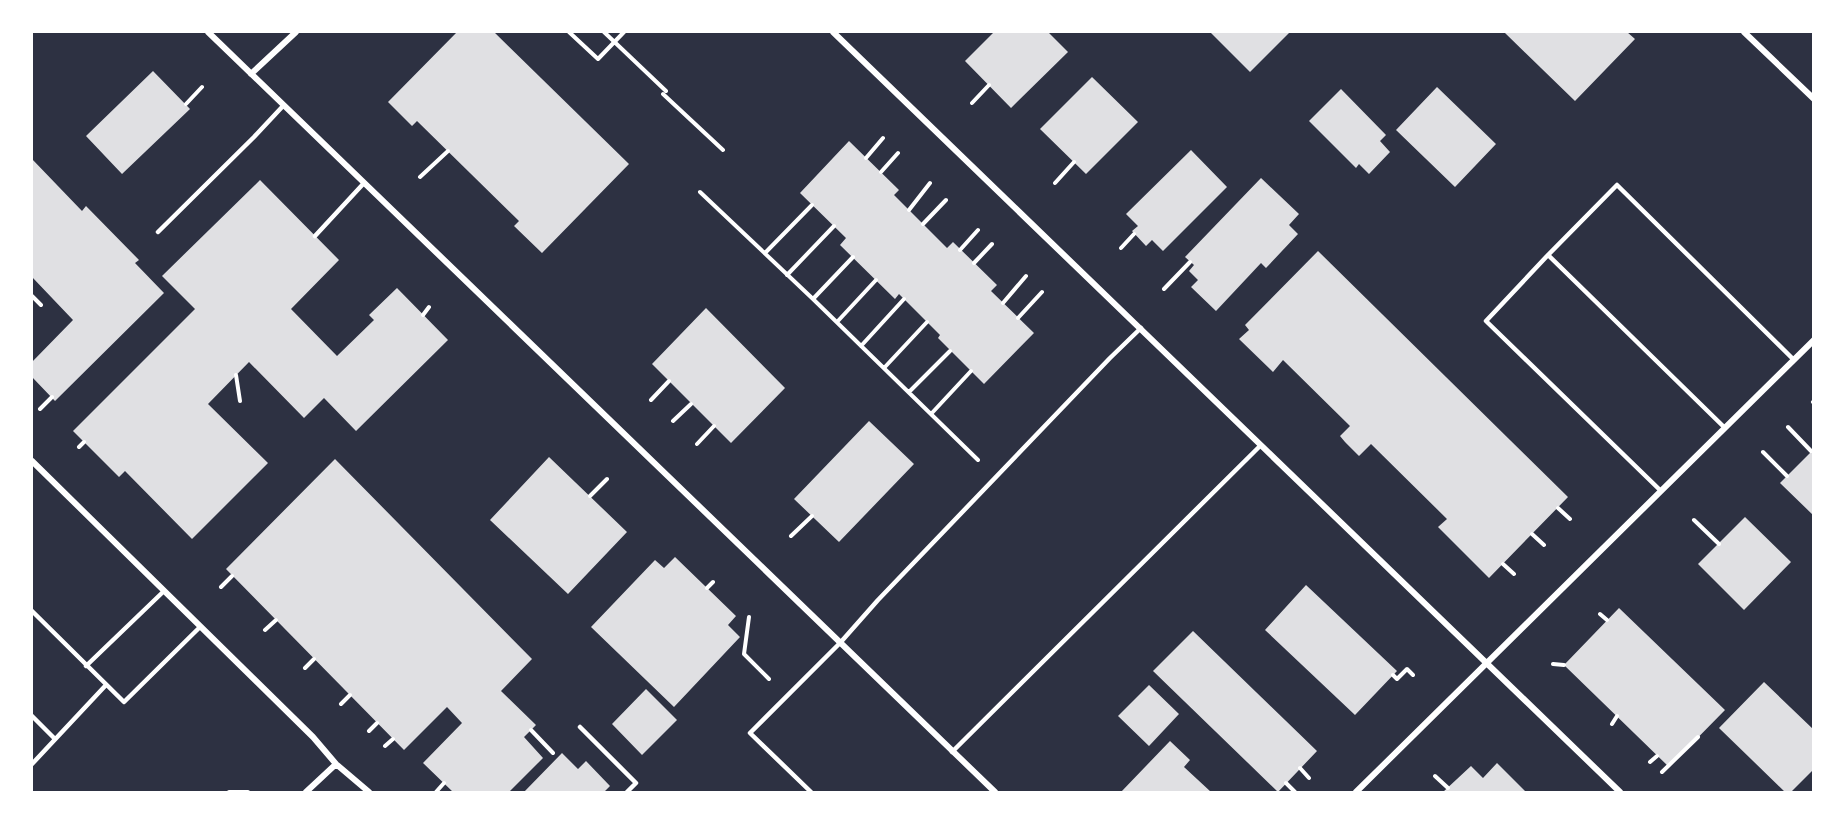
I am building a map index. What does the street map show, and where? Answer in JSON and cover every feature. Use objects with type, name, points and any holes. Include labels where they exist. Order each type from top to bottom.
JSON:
[{"type":"street","points":[[208,32],[995,792]]},
{"type":"street","points":[[251,75],[296,32]]},
{"type":"street","points":[[833,32],[1620,792]]},
{"type":"street","points":[[1744,32],[1814,99]]},
{"type":"street","points":[[1356,792],[1814,340]]},
{"type":"street","points":[[32,461],[313,737],[336,764],[369,792]]},
{"type":"street","points":[[306,792],[336,764]]},
{"type":"lane","points":[[158,232],[283,106]]},
{"type":"lane","points":[[315,236],[364,183]]},
{"type":"lane","points":[[1661,491],[1486,321],[1617,185],[1794,360]]},
{"type":"lane","points":[[1548,255],[1725,428]]},
{"type":"lane","points":[[811,792],[750,733],[840,643],[886,592],[1141,328]]},
{"type":"lane","points":[[952,752],[1261,445]]},
{"type":"lane","points":[[86,666],[164,591]]},
{"type":"lane","points":[[32,611],[124,702],[200,627]]},
{"type":"lane","points":[[32,764],[106,685]]},
{"type":"lane","points":[[32,716],[55,739]]},
{"type":"lane","points":[[580,727],[636,783],[627,792]]},
{"type":"path","points":[[569,32],[598,59],[624,32]]},
{"type":"path","points":[[604,32],[723,150]]},
{"type":"path","points":[[972,103],[988,85]]},
{"type":"path","points":[[186,104],[202,87]]},
{"type":"path","points":[[866,158],[883,138]]},
{"type":"path","points":[[420,177],[448,151]]},
{"type":"path","points":[[881,172],[898,153]]},
{"type":"path","points":[[1055,183],[1074,162]]},
{"type":"path","points":[[909,210],[930,183]]},
{"type":"path","points":[[700,192],[957,439]]},
{"type":"path","points":[[923,224],[946,200]]},
{"type":"path","points":[[765,253],[812,205]]},
{"type":"path","points":[[787,275],[834,226]]},
{"type":"path","points":[[960,250],[978,230]]},
{"type":"path","points":[[1121,248],[1134,234]]},
{"type":"path","points":[[974,263],[992,244]]},
{"type":"path","points":[[813,299],[853,257]]},
{"type":"path","points":[[1164,289],[1190,262]]},
{"type":"path","points":[[1003,303],[1026,276]]},
{"type":"path","points":[[837,322],[876,280]]},
{"type":"path","points":[[1018,318],[1042,292]]},
{"type":"path","points":[[32,296],[41,305]]},
{"type":"path","points":[[861,346],[904,299]]},
{"type":"path","points":[[423,315],[429,307]]},
{"type":"path","points":[[884,368],[927,322]]},
{"type":"path","points":[[909,392],[950,351]]},
{"type":"path","points":[[931,414],[971,371]]},
{"type":"path","points":[[236,375],[240,401]]},
{"type":"path","points":[[651,400],[669,381]]},
{"type":"path","points":[[40,409],[52,397]]},
{"type":"path","points":[[673,421],[692,404]]},
{"type":"path","points":[[697,444],[714,426]]},
{"type":"path","points":[[1788,427],[1811,451]]},
{"type":"path","points":[[79,447],[84,442]]},
{"type":"path","points":[[1764,452],[1787,476]]},
{"type":"path","points":[[590,496],[607,478]]},
{"type":"path","points":[[1558,508],[1570,519]]},
{"type":"path","points":[[791,536],[812,516]]},
{"type":"path","points":[[1694,520],[1719,544]]},
{"type":"path","points":[[1532,534],[1544,545]]},
{"type":"path","points":[[1503,564],[1514,574]]},
{"type":"path","points":[[221,587],[232,576]]},
{"type":"path","points":[[707,588],[713,582]]},
{"type":"path","points":[[1600,614],[1607,620]]},
{"type":"path","points":[[749,617],[744,654],[786,696]]},
{"type":"path","points":[[265,630],[276,620]]},
{"type":"path","points":[[305,668],[314,658]]},
{"type":"path","points":[[1553,664],[1564,665]]},
{"type":"path","points":[[1393,675],[1398,679],[1407,669],[1413,675]]},
{"type":"path","points":[[341,704],[350,695]]},
{"type":"path","points":[[1612,724],[1617,717]]},
{"type":"path","points":[[369,731],[378,723]]},
{"type":"path","points":[[531,730],[554,753]]},
{"type":"path","points":[[1662,772],[1698,737]]},
{"type":"path","points":[[385,746],[393,739]]},
{"type":"path","points":[[1650,762],[1657,756]]},
{"type":"path","points":[[1300,768],[1309,777]]},
{"type":"path","points":[[1435,776],[1448,788]]},
{"type":"path","points":[[436,792],[444,783]]},
{"type":"path","points":[[1286,783],[1295,792]]},
{"type":"path","points":[[230,792],[248,792]]},
{"type":"building","points":[[457,32],[494,32],[629,164],[542,253],[514,226],[519,221],[417,121],[412,126],[388,102]]},
{"type":"building","points":[[994,32],[1048,32],[1068,52],[1011,108],[965,61]]},
{"type":"building","points":[[1210,32],[1290,32],[1250,72]]},
{"type":"building","points":[[1506,32],[1627,32],[1635,39],[1575,101]]},
{"type":"building","points":[[153,71],[190,109],[122,174],[86,136]]},
{"type":"building","points":[[1092,77],[1138,122],[1086,174],[1040,129]]},
{"type":"building","points":[[1437,87],[1496,144],[1455,187],[1396,130]]},
{"type":"building","points":[[1341,89],[1386,135],[1380,141],[1390,152],[1369,174],[1359,164],[1356,168],[1309,121]]},
{"type":"building","points":[[849,141],[899,190],[894,195],[947,248],[953,242],[997,285],[991,291],[1034,333],[984,384],[938,338],[940,335],[899,294],[895,299],[840,245],[846,238],[800,193]]},
{"type":"building","points":[[1191,150],[1227,187],[1163,251],[1152,240],[1146,246],[1132,231],[1138,226],[1126,214]]},
{"type":"building","points":[[32,159],[82,211],[86,206],[139,260],[135,263],[164,293],[55,401],[32,377],[32,362],[73,320],[32,277]]},
{"type":"building","points":[[1261,178],[1299,214],[1289,225],[1298,234],[1266,268],[1261,263],[1216,311],[1191,287],[1198,280],[1189,271],[1194,265],[1185,257]]},
{"type":"building","points":[[260,180],[339,260],[291,309],[337,356],[374,320],[369,315],[397,288],[448,340],[356,431],[324,398],[304,418],[249,362],[208,404],[268,463],[192,539],[125,471],[119,477],[73,431],[195,309],[162,276]]},
{"type":"building","points":[[1318,251],[1568,497],[1489,578],[1438,527],[1447,519],[1371,444],[1359,456],[1340,436],[1350,426],[1283,360],[1273,372],[1239,339],[1249,330],[1245,325]]},
{"type":"building","points":[[706,308],[785,388],[731,443],[652,364]]},
{"type":"building","points":[[869,421],[914,464],[839,542],[794,499]]},
{"type":"building","points":[[1814,449],[1814,516],[1780,483]]},
{"type":"building","points":[[549,457],[627,532],[568,594],[490,520]]},
{"type":"building","points":[[335,459],[532,659],[501,691],[536,725],[524,737],[543,758],[509,792],[453,792],[423,763],[462,723],[447,707],[404,750],[226,569]]},
{"type":"building","points":[[1745,517],[1791,562],[1744,610],[1698,564]]},
{"type":"building","points":[[675,557],[736,616],[728,625],[740,637],[674,707],[591,627],[655,560],[664,568]]},
{"type":"building","points":[[1306,585],[1397,671],[1355,715],[1265,630]]},
{"type":"building","points":[[1619,608],[1725,710],[1669,767],[1564,665]]},
{"type":"building","points":[[1193,631],[1317,751],[1278,792],[1153,671]]},
{"type":"building","points":[[1764,682],[1814,730],[1814,769],[1791,792],[1785,792],[1719,728]]},
{"type":"building","points":[[1149,685],[1179,714],[1149,746],[1118,716]]},
{"type":"building","points":[[646,689],[677,720],[642,755],[612,724]]},
{"type":"building","points":[[1170,741],[1190,760],[1184,767],[1211,792],[1121,792]]},
{"type":"building","points":[[562,753],[578,769],[586,761],[610,786],[604,792],[524,792]]},
{"type":"building","points":[[1497,763],[1526,792],[1443,792],[1471,766],[1483,778]]}]
